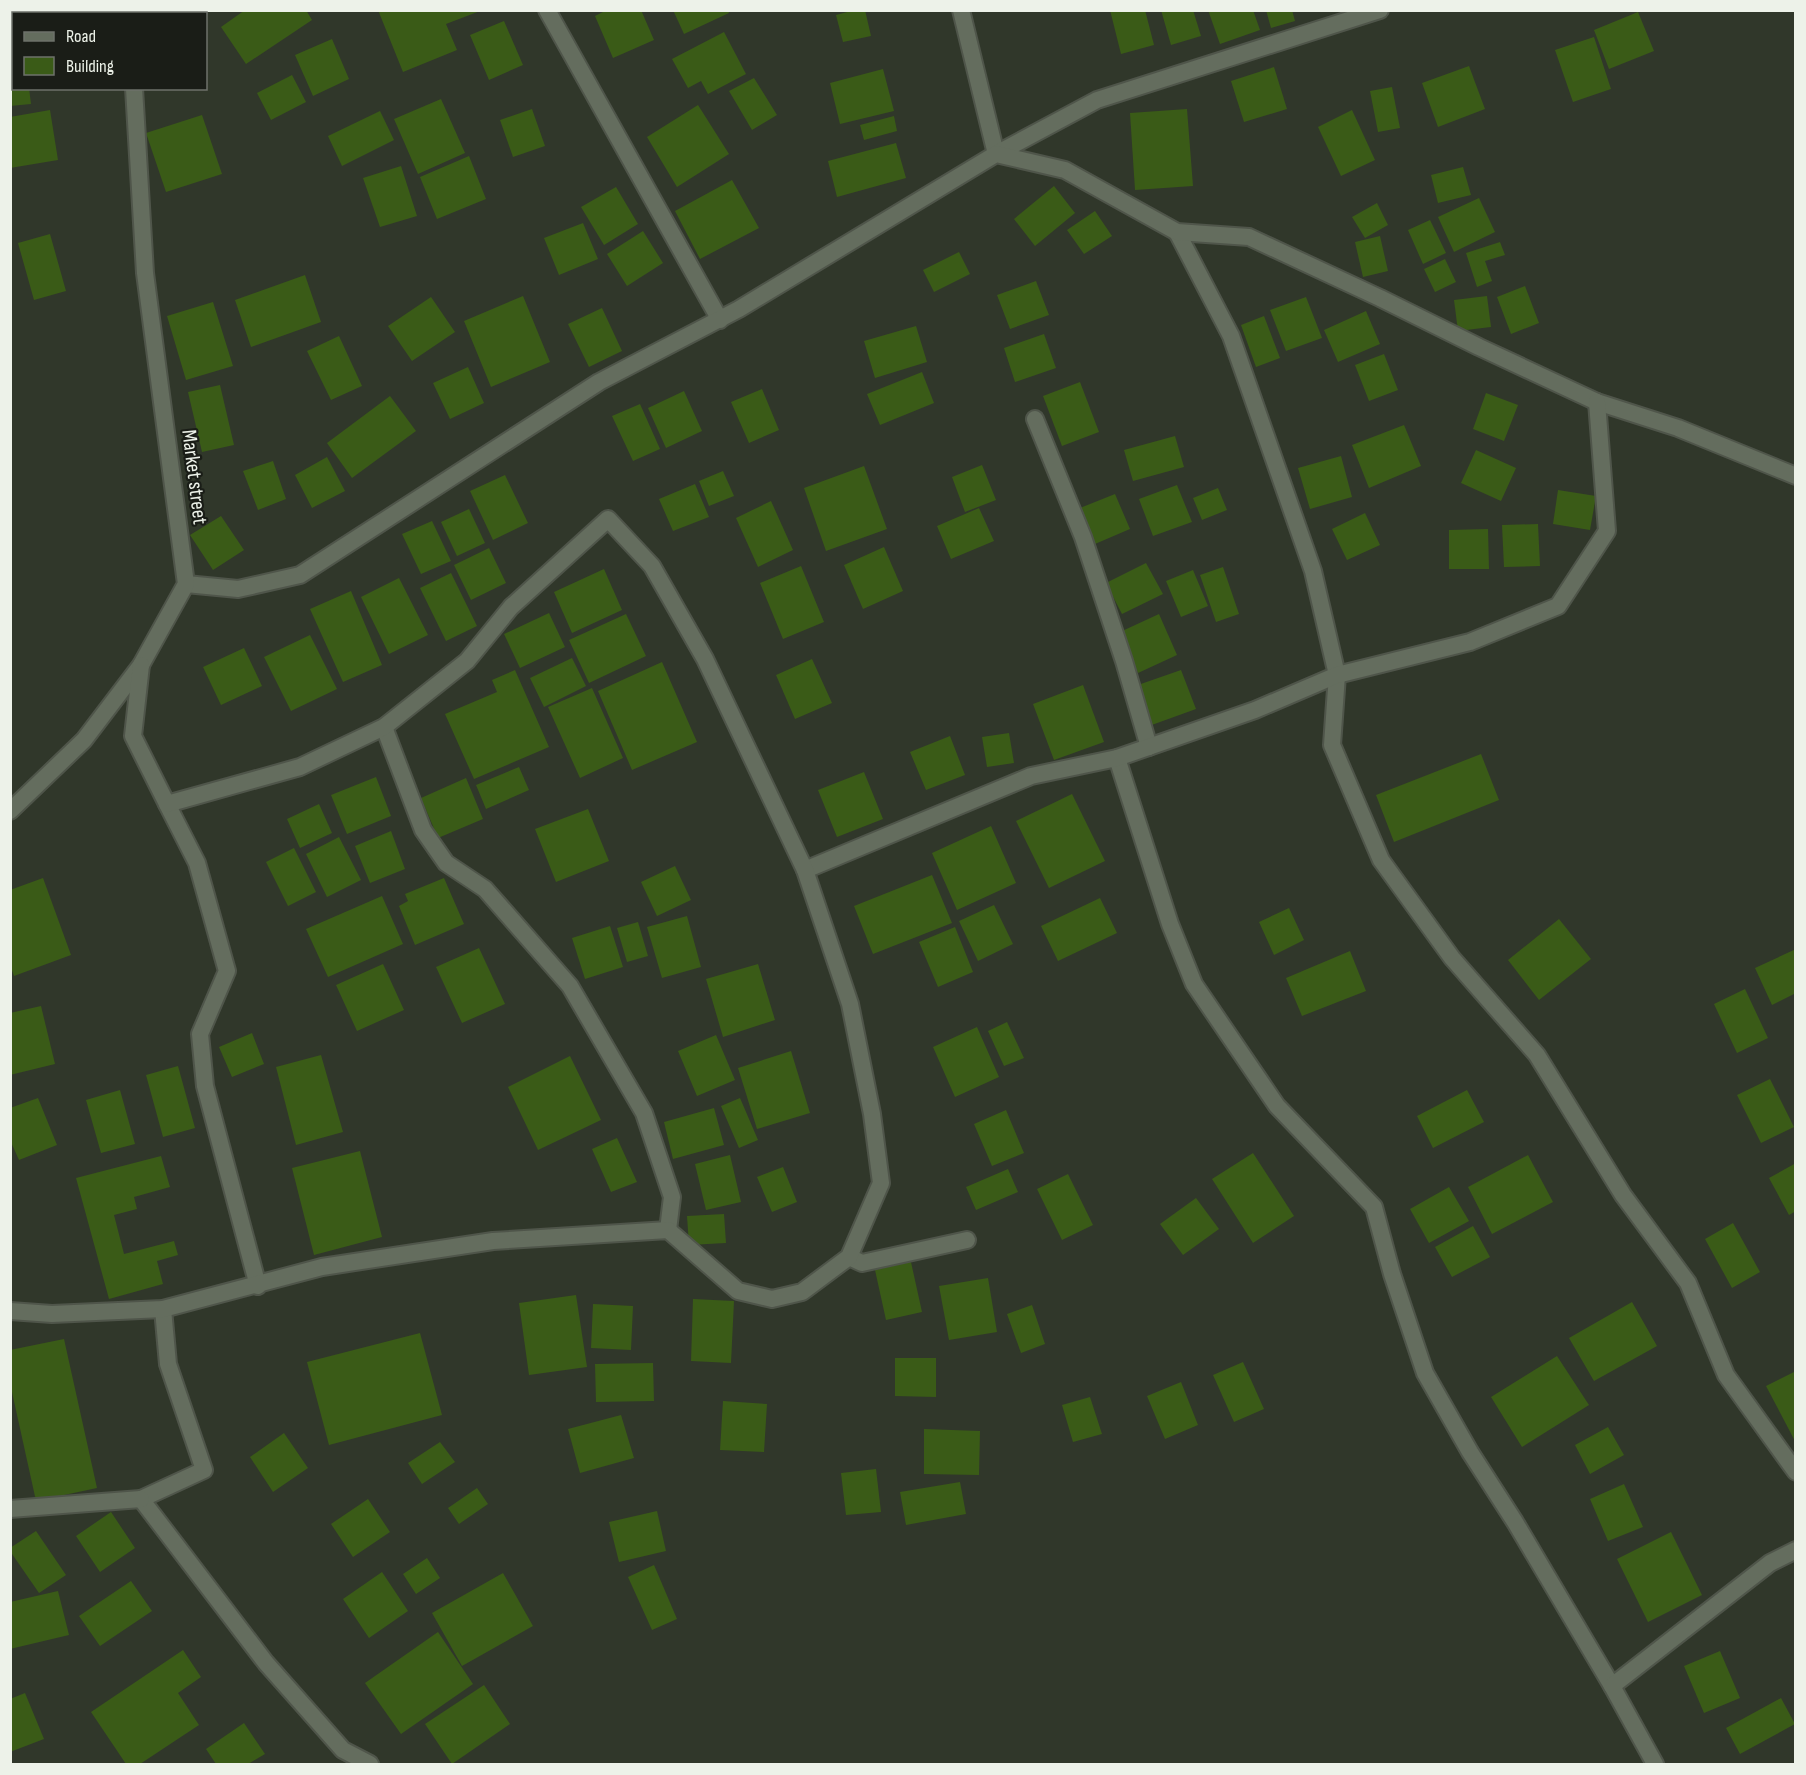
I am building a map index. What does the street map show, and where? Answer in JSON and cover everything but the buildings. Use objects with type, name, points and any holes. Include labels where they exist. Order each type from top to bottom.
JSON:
[{"type":"street","points":[[547,10],[720,320]]},
{"type":"street","points":[[961,10],[996,154]]},
{"type":"street","points":[[10,811],[84,740],[141,665],[186,584],[238,589],[300,575],[600,382],[720,320],[996,154],[1097,100],[1380,10]]},
{"type":"street","name":"Market street","points":[[134,90],[146,273],[186,584]]},
{"type":"street","points":[[996,154],[1065,170],[1177,232],[1249,237],[1597,402],[1678,428],[1796,476]]},
{"type":"street","points":[[1177,232],[1231,336],[1313,571],[1337,675],[1332,745],[1381,860],[1452,958],[1537,1055],[1623,1195],[1688,1283],[1726,1375],[1796,1472]]},
{"type":"street","points":[[805,870],[1031,776],[1117,758],[1255,710],[1337,675],[1470,642],[1558,606],[1607,531],[1597,402]]},
{"type":"street","points":[[1035,419],[1083,537],[1149,747]]},
{"type":"street","points":[[10,1311],[52,1314],[163,1309],[258,1286],[322,1267],[493,1241],[668,1230],[738,1291],[772,1299],[802,1292],[849,1257],[881,1183],[872,1114],[849,1004],[805,870],[705,659],[652,566],[608,519],[512,607],[467,662],[384,727],[300,767],[167,804]]},
{"type":"street","points":[[141,665],[133,736],[197,863],[227,971],[200,1034],[205,1086],[258,1286]]},
{"type":"street","points":[[384,727],[423,830],[446,863],[484,888],[570,986],[644,1113],[672,1197],[668,1230]]},
{"type":"street","points":[[1117,758],[1170,924],[1194,984],[1277,1106],[1374,1207],[1392,1274],[1425,1373],[1470,1452],[1515,1522],[1612,1686],[1654,1764]]},
{"type":"street","points":[[849,1257],[862,1263],[967,1240]]},
{"type":"street","points":[[10,1509],[141,1499],[204,1470],[168,1364],[163,1309]]},
{"type":"street","points":[[141,1499],[266,1663],[343,1750],[370,1764]]},
{"type":"street","points":[[1612,1686],[1770,1563],[1796,1550]]}]
